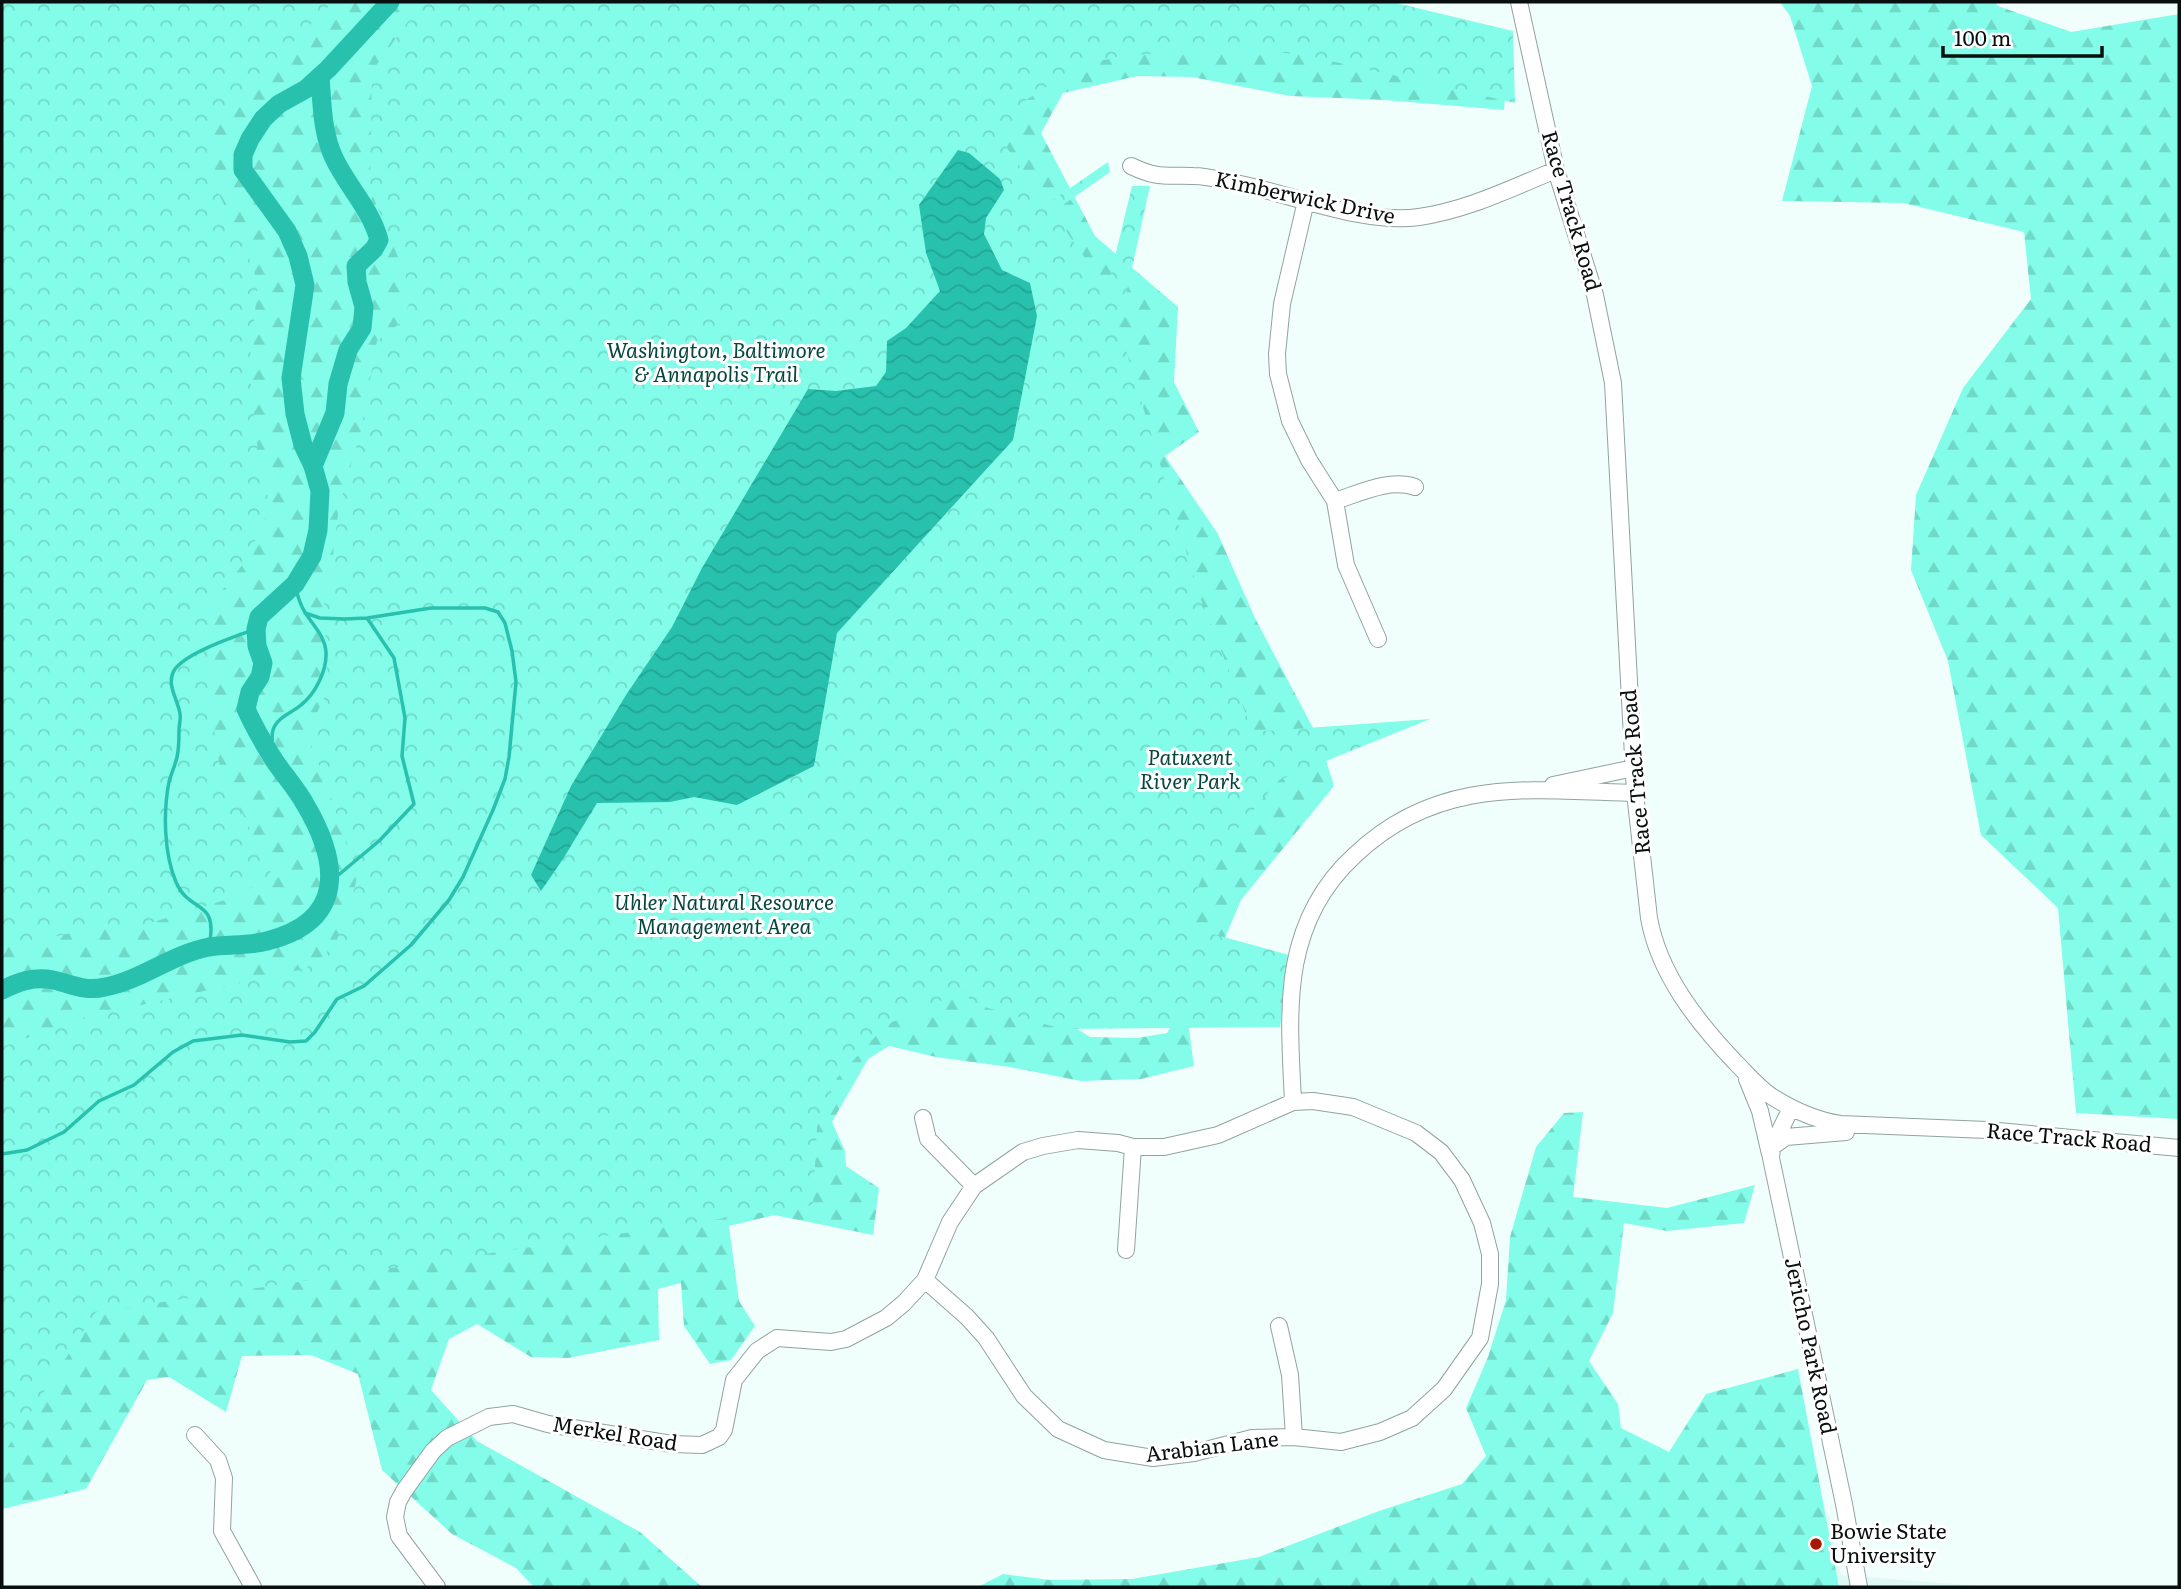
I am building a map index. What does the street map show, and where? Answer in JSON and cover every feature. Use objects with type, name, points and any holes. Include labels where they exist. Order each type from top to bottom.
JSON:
[{"type":"street","name":"Race Track Road","points":[[1519,2],[1556,170],[1595,295],[1613,383],[1635,793],[1652,937],[1666,968],[1702,1027],[1738,1065],[1768,1094],[1821,1121],[1987,1130],[2179,1148]]},
{"type":"street","name":"Kimberwick Drive","points":[[1131,166],[1162,177],[1195,176],[1264,188],[1306,201],[1382,217],[1418,218],[1480,202],[1556,170]]},
{"type":"street","points":[[1306,201],[1282,304],[1277,354],[1278,374],[1290,421],[1309,460],[1335,501],[1346,565],[1377,639]]},
{"type":"street","points":[[1335,501],[1380,486],[1404,483],[1415,487]]},
{"type":"street","points":[[1538,790],[1579,778],[1634,768]]},
{"type":"street","points":[[1293,1102],[1291,1017],[1295,966],[1305,930],[1324,889],[1337,872],[1367,843],[1426,807],[1465,796],[1498,791],[1538,790],[1635,793]]},
{"type":"street","name":"Jericho Park Road","points":[[1738,1065],[1753,1091],[1771,1153],[1859,1587]]},
{"type":"street","name":"Arabian Lane","points":[[1313,1101],[1353,1107],[1397,1124],[1433,1145],[1462,1180],[1482,1223],[1490,1254],[1490,1284],[1480,1338],[1456,1376],[1436,1398],[1412,1418],[1380,1433],[1341,1442],[1294,1437],[1252,1438],[1194,1453],[1153,1458],[1119,1454],[1086,1444],[1058,1429],[1036,1410],[1017,1387],[986,1338],[967,1317],[925,1280],[950,1222],[974,1186],[1023,1152],[1078,1140],[1133,1147],[1164,1147],[1201,1140],[1293,1102],[1313,1101]]},
{"type":"street","points":[[1771,1153],[1791,1108]]},
{"type":"street","points":[[923,1118],[928,1139],[974,1186]]},
{"type":"street","points":[[1771,1153],[1786,1137],[1858,1131],[1870,1125]]},
{"type":"street","points":[[1126,1250],[1133,1147]]},
{"type":"street","name":"Merkel Road","points":[[437,1587],[399,1536],[395,1517],[404,1490],[433,1451],[447,1438],[489,1417],[513,1414],[548,1424],[672,1444],[702,1445],[719,1437],[724,1430],[734,1380],[750,1357],[768,1342],[787,1337],[823,1342],[846,1339],[886,1318],[925,1280]]},
{"type":"street","points":[[1279,1326],[1290,1375],[1294,1437]]},
{"type":"street","points":[[195,1436],[218,1460],[224,1478],[222,1531],[253,1587]]},
{"type":"shaded area","name":"Bowie State University","points":[[1829,1514],[1841,1575],[1992,1587],[1755,1587]]},
{"type":"green space","points":[[2,2],[862,2],[1222,33],[1505,95],[1504,110],[1384,100],[1290,96],[1192,77],[1137,76],[1063,93],[1041,133],[1095,236],[1178,307],[1174,382],[1199,432],[1165,456],[1218,534],[1255,618],[1320,741],[1334,786],[1241,900],[1206,983],[1012,988],[1090,1037],[1137,1038],[1167,1033],[1175,1019],[1188,1022],[1194,1066],[1141,1079],[1081,1081],[936,1057],[889,1046],[868,1059],[832,1122],[845,1151],[846,1166],[879,1188],[873,1235],[774,1215],[729,1226],[739,1301],[755,1326],[731,1360],[710,1364],[684,1326],[681,1283],[658,1289],[659,1340],[568,1358],[531,1357],[477,1324],[449,1339],[431,1390],[477,1441],[640,1532],[702,1587],[534,1587],[516,1568],[452,1534],[382,1470],[358,1374],[311,1355],[242,1356],[226,1412],[169,1377],[147,1380],[86,1489],[2,1509]]},
{"type":"green space","points":[[2,2],[333,2],[270,65],[211,135],[213,183],[243,241],[258,284],[249,367],[258,452],[270,507],[247,559],[210,606],[208,690],[220,767],[272,875],[235,897],[150,923],[71,933],[2,948]]},
{"type":"green space","points":[[417,2],[1392,2],[1513,31],[1515,103],[1300,54],[1250,51],[1121,56],[1079,66],[1023,102],[1004,144],[1047,204],[1108,162],[1110,172],[1053,212],[1107,290],[1132,186],[1150,186],[1119,327],[1200,597],[1253,732],[1430,719],[1279,780],[1206,866],[1184,926],[1289,955],[1280,1027],[1062,1029],[971,1003],[965,990],[886,1025],[837,1078],[817,1127],[813,1205],[96,1312],[2,1456],[2,1047],[82,1018],[304,969],[325,955],[347,922],[357,877],[307,734],[328,690],[324,602],[331,573],[339,506],[361,431],[377,341],[399,324],[411,300],[405,274],[370,189],[372,71],[412,16]]},
{"type":"green space","points":[[1780,2],[1995,2],[1998,6],[2071,32],[2179,14],[2179,1119],[2076,1113],[2058,908],[1981,835],[1948,661],[1911,570],[1916,495],[1963,388],[2031,299],[2024,232],[1903,203],[1782,201],[1812,86],[1790,16]]},
{"type":"green space","points":[[1583,1112],[1573,1197],[1667,1208],[1755,1185],[1744,1223],[1667,1231],[1624,1223],[1613,1313],[1589,1361],[1618,1404],[1621,1428],[1669,1452],[1706,1394],[1798,1369],[1839,1587],[978,1587],[1003,1574],[1050,1580],[1132,1579],[1259,1557],[1379,1511],[1462,1484],[1486,1456],[1466,1408],[1488,1357],[1506,1300],[1510,1237],[1536,1147],[1564,1113]]},
{"type":"water","points":[[958,150],[969,153],[1000,179],[1004,190],[986,218],[984,234],[1002,270],[1030,283],[1037,316],[1013,440],[837,633],[814,766],[737,805],[694,797],[670,802],[597,803],[541,891],[531,875],[571,786],[626,695],[672,627],[702,568],[808,389],[836,391],[876,386],[886,372],[887,341],[906,328],[940,291],[926,253],[919,205]]},
{"type":"waterway","points":[[2,990],[33,979],[53,980],[91,989],[119,984],[195,950],[260,943],[293,932],[311,919],[323,904],[329,887],[329,868],[317,826],[267,748],[246,709],[250,692],[260,677],[263,663],[257,646],[256,629],[259,617],[295,584],[312,556],[318,530],[320,491],[295,414],[291,378],[305,285],[298,256],[287,231],[243,170],[243,155],[263,119],[279,104],[306,89],[328,69],[390,2]]},
{"type":"waterway","points":[[313,466],[335,413],[338,384],[348,350],[362,328],[364,307],[356,266],[374,249],[379,240],[365,208],[339,168],[330,148],[323,118],[320,76]]},
{"type":"waterway","points":[[275,762],[273,730],[281,718],[311,695],[319,682],[326,659],[324,641],[302,607],[295,584]]},
{"type":"waterway","points":[[2,1154],[27,1150],[64,1132],[99,1101],[134,1085],[173,1052],[193,1041],[242,1035],[290,1042],[306,1041],[337,999],[364,986],[411,945],[449,900],[463,877],[505,779],[509,757],[516,682],[505,623],[498,612],[485,608],[431,608],[344,619],[320,618],[305,613]]},
{"type":"waterway","points":[[330,882],[379,841],[414,804],[402,756],[405,718],[394,658],[367,618]]},
{"type":"waterway","points":[[209,947],[210,920],[207,913],[188,899],[176,882],[167,846],[167,794],[178,754],[180,718],[171,680],[175,669],[190,657],[256,629]]},
{"type":"place","name":"Bowie State University","points":[[1816,1544]]},
{"type":"park label","name":"Washington, Baltimore & Annapolis Trail","points":[[716,363]]},
{"type":"park label","name":"Patuxent River Park","points":[[1190,770]]},
{"type":"park label","name":"Uhler Natural Resource Management Area","points":[[724,915]]}]
